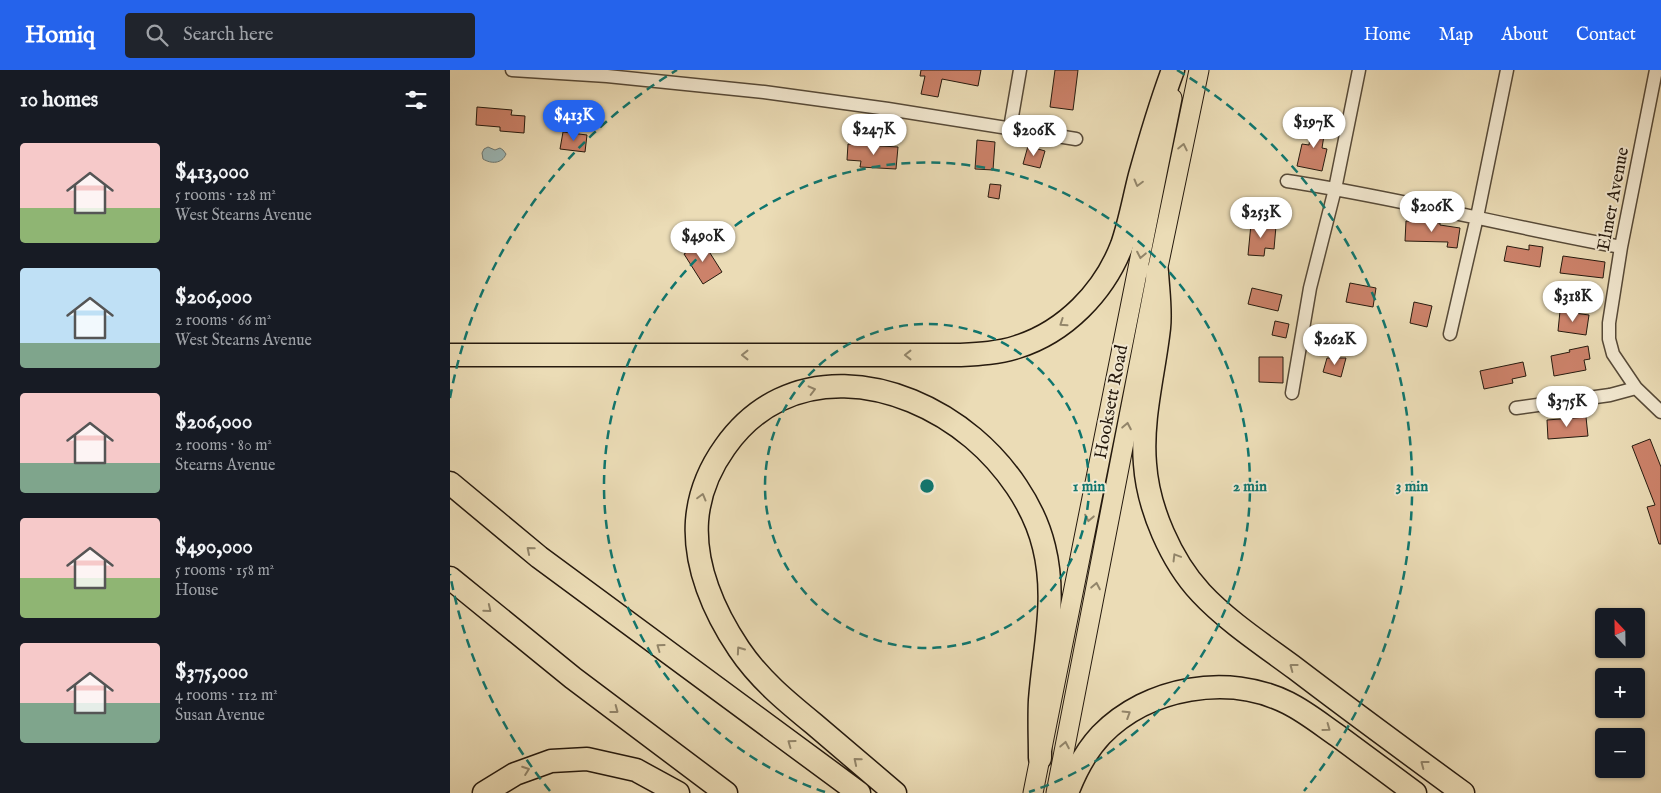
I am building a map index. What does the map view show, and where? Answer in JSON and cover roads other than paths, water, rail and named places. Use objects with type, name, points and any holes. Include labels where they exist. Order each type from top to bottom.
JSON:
[{"type":"highway","points":[[450,355],[960,355],[993,353],[1016,348],[1046,334],[1070,319],[1090,299],[1109,272],[1122,244],[1158,108],[1175,70]]},
{"type":"highway","points":[[1157,272],[1160,326],[1147,418],[1144,464],[1158,521],[1169,546],[1184,572],[1201,593],[1218,609],[1463,793]]},
{"type":"highway","points":[[895,793],[790,704],[762,678],[740,651],[712,599],[703,574],[698,548],[697,521],[700,499],[709,474],[736,432],[775,402],[824,386],[848,386],[891,393],[943,416],[984,447],[1016,485],[1028,507],[1044,547],[1050,583],[1051,605],[1040,701],[1040,758]]},
{"type":"highway","points":[[450,483],[539,557],[859,793]]},
{"type":"highway","points":[[450,578],[573,678],[726,793]]},
{"type":"highway","points":[[1067,793],[1086,754],[1100,736],[1120,718],[1140,705],[1165,696],[1191,689],[1215,687],[1241,688],[1287,703],[1312,717],[1415,793]]},
{"type":"highway","points":[[484,793],[515,774],[551,761],[587,759],[636,770],[678,793]]},
{"type":"main road","name":"Hooksett Road","points":[[1033,793],[1175,70]]},
{"type":"main road","name":"Hooksett Road","points":[[1056,793],[1198,70]]},
{"type":"street","points":[[512,70],[608,76],[764,92],[888,109],[1076,139]]},
{"type":"street","points":[[1010,128],[1020,70]]},
{"type":"street","points":[[1292,393],[1310,288],[1335,188],[1359,70]]},
{"type":"street","points":[[1450,334],[1477,217],[1507,70]]},
{"type":"street","name":"Elmer Avenue","points":[[1655,71],[1621,247],[1609,339],[1614,354],[1636,388],[1661,412]]},
{"type":"street","points":[[1288,182],[1335,188],[1565,237],[1621,247]]},
{"type":"street","points":[[1516,408],[1610,395],[1636,388]]},
{"type":"water","points":[[488,147],[495,150],[500,148],[506,154],[502,160],[486,161],[483,159],[482,153]]}]
